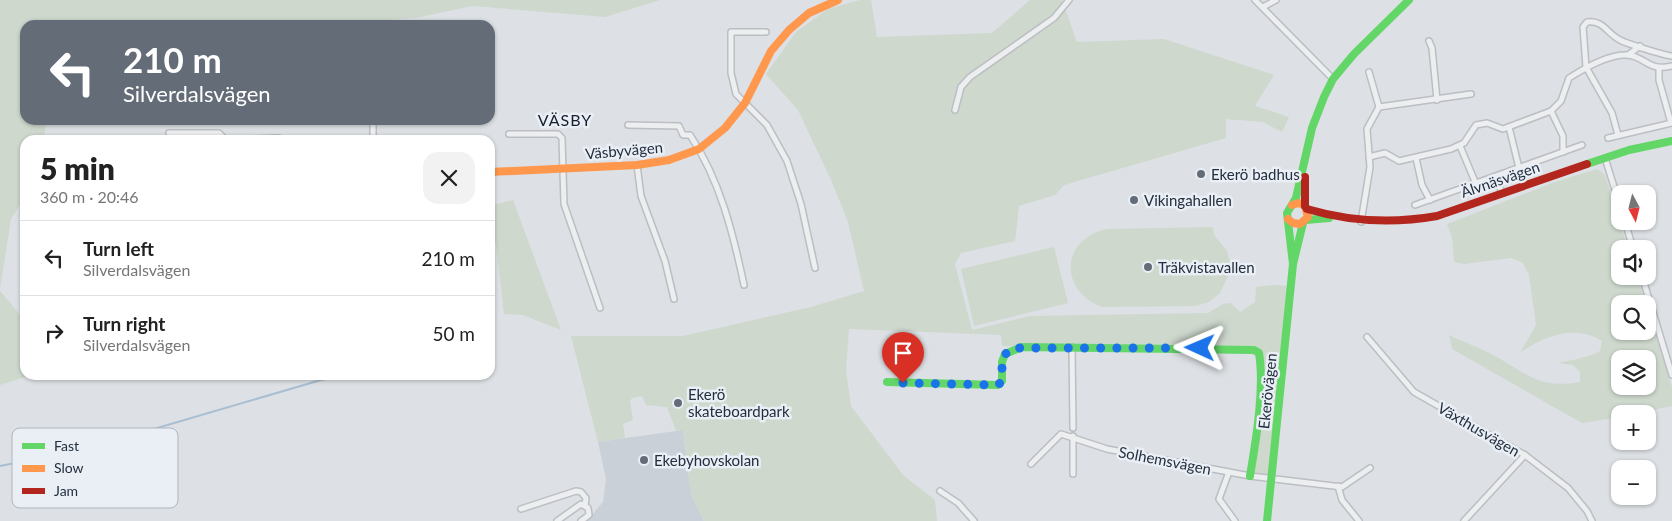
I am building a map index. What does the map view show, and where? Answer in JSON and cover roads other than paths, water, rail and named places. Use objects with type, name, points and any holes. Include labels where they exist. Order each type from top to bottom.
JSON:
[{"type":"street","name":"Väsbyvägen","points":[[495,172],[637,165],[669,160],[699,149],[725,128],[745,103],[771,51],[789,30],[809,13],[838,0]]},
{"type":"street","points":[[955,110],[961,87],[970,77],[1054,18],[1069,0]]},
{"type":"street","points":[[1254,0],[1333,79]]},
{"type":"street","points":[[1263,7],[1276,0]]},
{"type":"street","points":[[1306,165],[1288,210],[1288,219],[1296,224],[1305,222],[1306,165],[1312,128],[1333,79],[1354,54],[1404,2]]},
{"type":"street","points":[[1618,136],[1612,112],[1586,67],[1583,27],[1587,22],[1596,21],[1620,40],[1664,56],[1672,56]]},
{"type":"street","points":[[766,32],[731,32],[731,74],[736,94],[767,125],[787,161],[802,204],[816,268]]},
{"type":"street","points":[[1429,41],[1432,48],[1437,100]]},
{"type":"street","points":[[1370,157],[1385,153],[1400,161],[1416,158],[1460,146],[1476,125],[1487,123],[1502,129],[1550,111],[1561,101],[1569,78],[1586,67],[1628,55],[1640,46]]},
{"type":"street","points":[[1628,55],[1660,69],[1672,66]]},
{"type":"street","points":[[1608,138],[1671,123],[1659,80],[1660,69]]},
{"type":"street","points":[[1361,222],[1370,167],[1367,129],[1379,107],[1369,72]]},
{"type":"street","points":[[1379,107],[1471,94]]},
{"type":"street","points":[[1550,111],[1563,136],[1563,152]]},
{"type":"street","points":[[628,125],[679,126],[683,135],[690,135],[699,149],[721,196],[735,242],[744,285]]},
{"type":"street","points":[[1509,127],[1519,168]]},
{"type":"street","points":[[169,133],[219,133],[220,135]]},
{"type":"street","points":[[509,134],[558,134],[562,138],[564,204],[600,308]]},
{"type":"street","name":"Älvnäsvägen","points":[[1306,208],[1334,218],[1361,222],[1413,221],[1437,216],[1605,158],[1672,141]]},
{"type":"street","points":[[1415,205],[1582,145]]},
{"type":"street","points":[[1460,146],[1476,184]]},
{"type":"street","points":[[1416,158],[1422,185],[1430,200]]},
{"type":"street","points":[[1605,158],[1613,185]]},
{"type":"street","points":[[637,165],[641,196],[666,261],[674,300]]},
{"type":"street","points":[[1496,177],[1502,193]]},
{"type":"street","points":[[1292,204],[1299,203],[1306,208]]},
{"type":"street","name":"Älvnäsvägen","points":[[1305,222],[1334,218]]},
{"type":"street","name":"Ekerövägen","points":[[1288,219],[1293,264]]},
{"type":"street","name":"Ekerövägen","points":[[1267,521],[1293,264],[1305,222]]},
{"type":"street","points":[[1645,285],[1672,375]]},
{"type":"street","name":"Växthusvägen","points":[[1367,337],[1414,392],[1525,455],[1568,488],[1587,511],[1592,521]]},
{"type":"street","points":[[1072,347],[1073,428]]},
{"type":"street","points":[[887,382],[993,386],[1002,381],[1002,358],[1011,348],[1072,347],[1254,350],[1259,353],[1260,407],[1250,476]]},
{"type":"street","name":"Solhemsvägen","points":[[1032,464],[1061,434],[1073,436],[1107,449],[1250,476],[1338,486]]},
{"type":"street","points":[[1073,436],[1073,474]]},
{"type":"street","points":[[1464,521],[1525,455]]},
{"type":"street","points":[[1359,521],[1342,500],[1338,486],[1342,487],[1370,468]]},
{"type":"street","points":[[1229,472],[1219,499],[1235,521]]},
{"type":"street","points":[[522,508],[576,491],[581,492],[586,498],[585,506],[589,515],[581,521]]},
{"type":"street","points":[[940,491],[958,503],[974,521]]},
{"type":"street","points":[[557,521],[581,504],[585,506]]},
{"type":"waterway","points":[[157,428],[321,380]]},
{"type":"waterway","points":[[0,466],[12,464]]},
{"type":"place","name":"Ekerö badhus","points":[[1201,174]]},
{"type":"place","name":"Vikingahallen","points":[[1134,200]]},
{"type":"place","name":"Träkvistavallen","points":[[1148,267]]},
{"type":"place","name":"Ekerö skateboardpark","points":[[678,403]]},
{"type":"place","name":"Ekebyhovskolan","points":[[644,460]]},
{"type":"district","name":"VÄSBY","points":[[565,119]]}]
